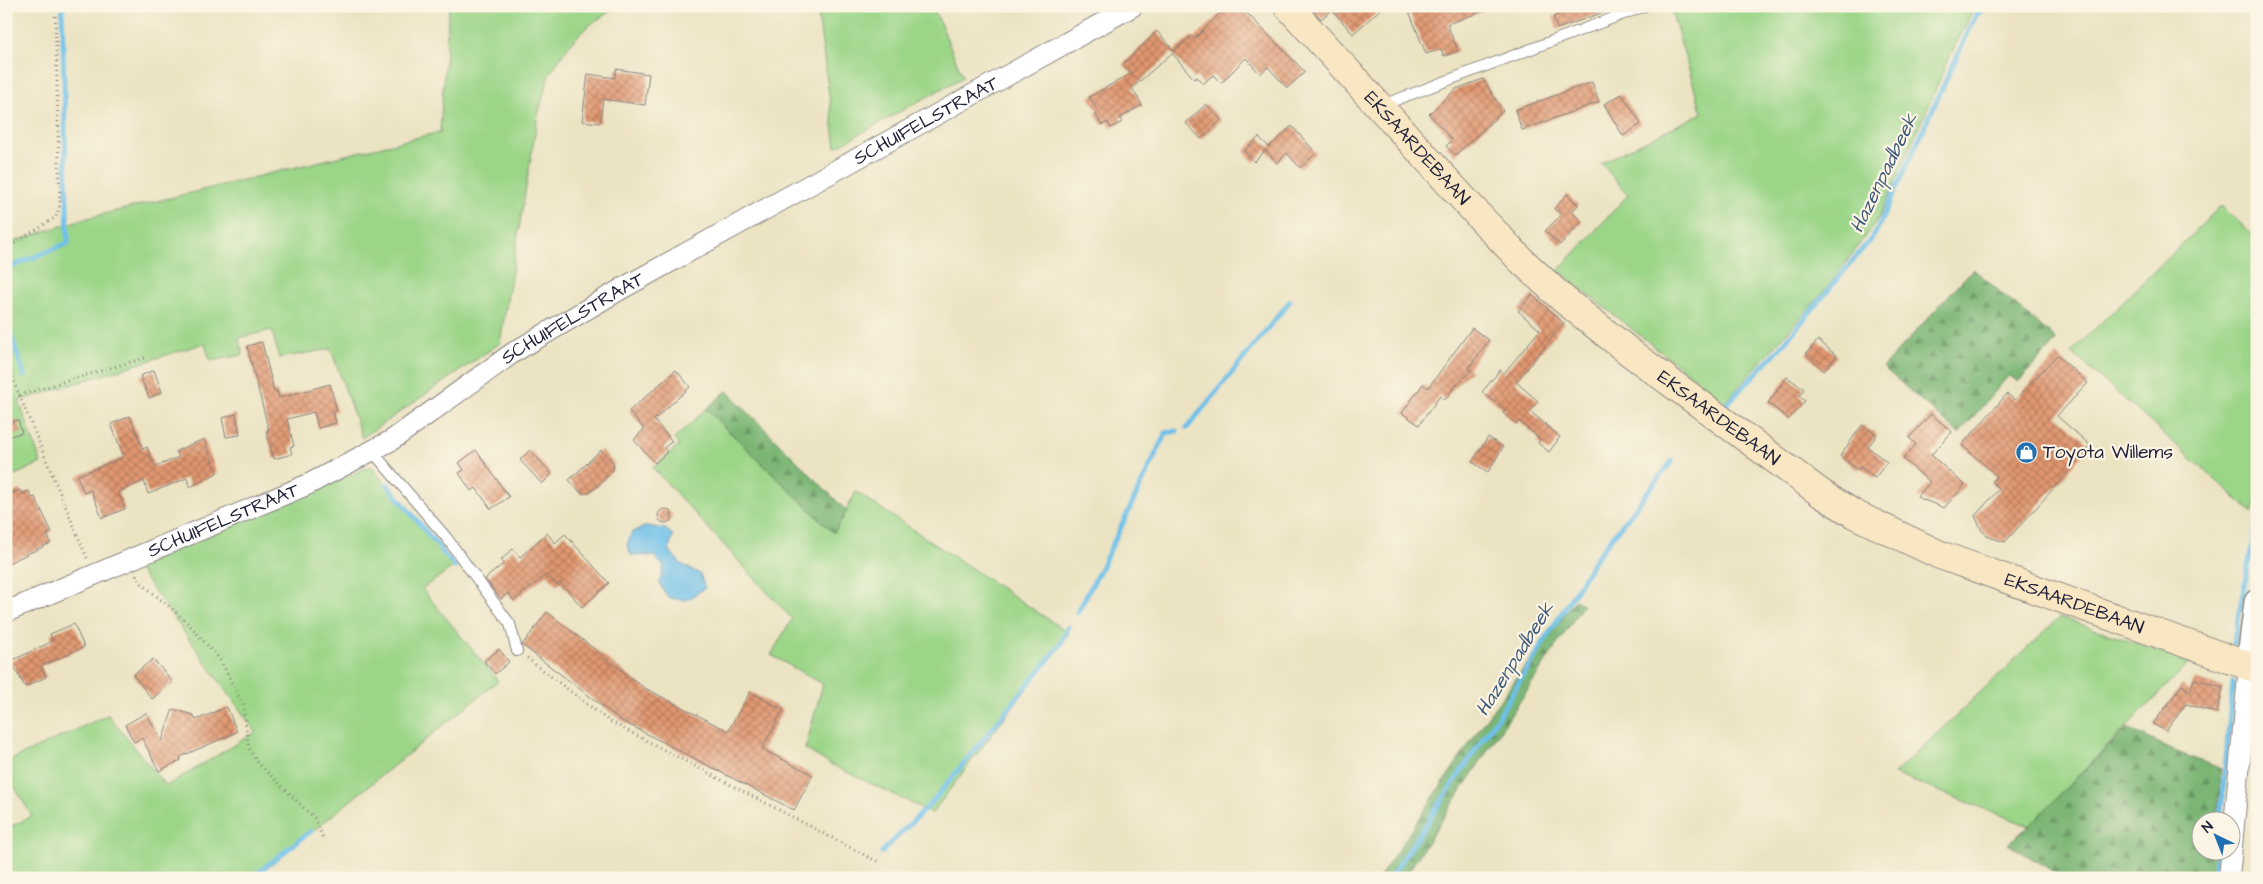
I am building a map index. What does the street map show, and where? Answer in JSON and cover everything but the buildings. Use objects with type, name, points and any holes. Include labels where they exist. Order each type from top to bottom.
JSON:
[{"type":"main road","name":"EKSAARDEBAAN","points":[[1288,6],[1522,261],[1563,299],[1632,354],[1822,494],[1854,514],[1948,558],[2253,667]]},
{"type":"street","name":"SCHUIFELSTRAAT","points":[[6,612],[309,484],[372,451],[392,440],[514,352],[623,288],[1123,9]]},
{"type":"street","points":[[2229,878],[2253,667],[2257,602]]},
{"type":"lane","points":[[1380,106],[1645,6]]},
{"type":"lane","points":[[372,451],[446,537],[510,624],[517,651]]},
{"type":"path","points":[[6,248],[56,217],[60,205],[55,6]]},
{"type":"path","points":[[19,395],[148,357]]},
{"type":"path","points":[[6,358],[19,395],[94,575]]},
{"type":"path","points":[[129,560],[139,581],[186,621],[221,662],[244,705],[249,748],[256,761],[314,818],[324,840]]},
{"type":"path","points":[[517,651],[609,720],[880,863]]},
{"type":"green space","points":[[449,6],[618,6],[588,26],[569,45],[549,75],[538,115],[500,343],[362,438],[331,349],[279,358],[272,330],[239,338],[243,355],[210,361],[205,343],[19,401],[41,463],[6,479],[6,244],[80,220],[440,132]]},
{"type":"green space","points":[[817,6],[933,6],[963,77],[836,147]]},
{"type":"green space","points":[[1682,6],[1975,6],[1950,56],[1880,216],[1828,287],[1725,402],[1558,271],[1628,195],[1601,163],[1702,113],[1671,10]]},
{"type":"green space","points":[[2221,206],[2257,238],[2257,495],[2253,513],[2071,352]]},
{"type":"green space","points":[[1973,269],[2057,340],[2018,382],[2009,375],[1959,434],[1883,367]]},
{"type":"green space","points":[[727,391],[847,511],[834,533],[706,409]]},
{"type":"green space","points":[[706,409],[834,533],[856,492],[1069,633],[932,813],[830,764],[805,749],[823,684],[771,655],[792,619],[653,468],[679,445],[674,439]]},
{"type":"green space","points":[[371,466],[453,567],[422,589],[498,681],[255,878],[6,878],[6,829],[32,816],[6,773],[6,762],[108,715],[166,786],[256,732],[137,567]]},
{"type":"green space","points":[[1575,600],[1583,605],[1404,878],[1379,878],[1486,719]]},
{"type":"green space","points":[[2060,617],[2190,662],[2029,826],[1894,774]]},
{"type":"green space","points":[[2127,728],[2177,752],[2221,769],[2218,812],[2190,812],[2190,862],[2214,862],[2213,878],[2064,878],[2008,844],[2029,826]]},
{"type":"water","points":[[647,526],[665,529],[673,535],[669,550],[681,564],[700,574],[705,588],[687,600],[668,598],[659,583],[664,567],[654,556],[631,555],[627,545],[632,532]]},
{"type":"waterway","points":[[6,269],[68,243],[62,6]]},
{"type":"waterway","name":"Hazenpadbeek","points":[[1725,406],[1781,347],[1875,234],[1976,15],[1987,6]]},
{"type":"waterway","points":[[1187,428],[1290,301]]},
{"type":"waterway","points":[[6,319],[24,376]]},
{"type":"waterway","points":[[1077,613],[1112,546],[1166,433],[1177,431]]},
{"type":"waterway","name":"Hazenpadbeek","points":[[1390,878],[1499,715],[1595,559],[1672,461]]},
{"type":"waterway","points":[[387,484],[455,567]]},
{"type":"waterway","points":[[2233,644],[2257,521]]},
{"type":"waterway","points":[[882,852],[933,801],[1061,644],[1068,627]]},
{"type":"waterway","points":[[2221,812],[2233,682]]},
{"type":"waterway","points":[[251,878],[311,831]]},
{"type":"waterway","points":[[2214,878],[2216,862]]},
{"type":"place","name":"Toyota Willems","points":[[2027,452]]}]
